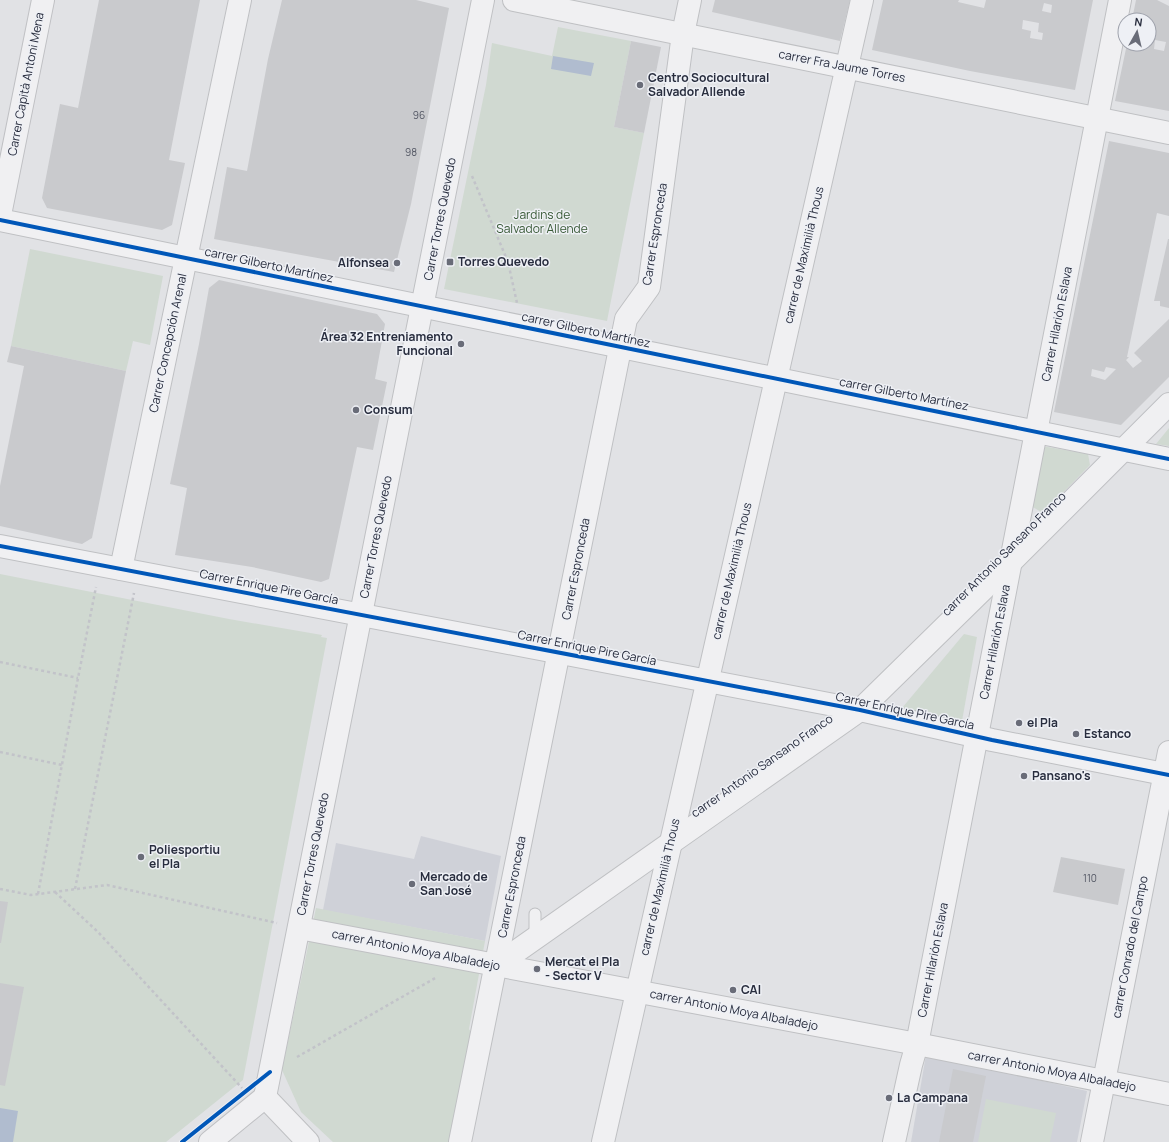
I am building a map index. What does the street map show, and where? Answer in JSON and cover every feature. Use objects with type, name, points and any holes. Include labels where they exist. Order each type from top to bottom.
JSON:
[{"type":"street","name":"Carrer Capità Antoni Mena","points":[[0,215],[43,0]]},
{"type":"street","name":"Carrer Concepción Arenal","points":[[120,568],[240,0]]},
{"type":"street","name":"Carrer Torres Quevedo","points":[[255,1094],[270,1072],[483,0]]},
{"type":"street","name":"carrer Fra Jaume Torres","points":[[514,0],[1169,133]]},
{"type":"street","name":"Carrer Espronceda","points":[[460,1142],[560,653],[626,319],[649,287],[683,34],[690,0]]},
{"type":"street","name":"carrer de Maximilià Thous","points":[[603,1142],[862,0]]},
{"type":"street","name":"Carrer Hilarión Eslava","points":[[894,1142],[917,1044],[1120,0]]},
{"type":"street","name":"carrer Gilberto Martínez","points":[[0,220],[1169,459]]},
{"type":"street","name":"carrer Antonio Sansano Franco","points":[[496,965],[860,710],[1169,404]]},
{"type":"street","name":"Carrer Enrique Pire García","points":[[0,546],[707,680],[860,710],[977,737],[1167,774]]},
{"type":"street","name":"carrer Conrado del Campo","points":[[1092,1142],[1167,774],[1169,752]]},
{"type":"street","name":"carrer Antonio Moya Albaladejo","points":[[299,928],[917,1044],[1169,1094]]},
{"type":"street","points":[[210,1142],[255,1094],[308,1142]]},
{"type":"lane","points":[[535,914],[535,938]]},
{"type":"path","points":[[471,176],[508,262],[517,303]]},
{"type":"path","points":[[38,894],[78,678],[120,568]]},
{"type":"path","points":[[76,889],[120,568]]},
{"type":"path","points":[[0,662],[78,678]]},
{"type":"path","points":[[0,752],[62,764]]},
{"type":"path","points":[[0,889],[31,895],[107,884],[299,928]]},
{"type":"path","points":[[55,892],[98,932],[255,1094],[270,1072],[441,975]]},
{"type":"shaded area","name":"Mercado de San José","points":[[421,836],[501,856],[485,941],[323,910],[336,843],[414,859]]},
{"type":"shaded area","points":[[926,1055],[1087,1091],[1077,1142],[911,1142]]},
{"type":"green space","name":"Jardins de Salvador Allende","points":[[558,27],[631,41],[614,127],[644,133],[607,321],[444,289],[486,85],[492,43],[552,56]]},
{"type":"green space","points":[[30,249],[163,276],[150,345],[133,341],[126,371],[11,346]]},
{"type":"green space","points":[[1169,428],[1169,446],[1156,444]]},
{"type":"green space","points":[[1042,446],[1088,454],[1090,465],[1043,513],[1031,506]]},
{"type":"green space","name":"Poliesportiu el Pla","points":[[0,574],[229,619],[322,635],[321,637],[327,638],[243,1080],[166,1142],[0,1142]]},
{"type":"green space","points":[[964,634],[977,637],[962,721],[902,708]]},
{"type":"green space","points":[[316,908],[485,941],[469,1029],[475,1040],[454,1142],[333,1142],[301,1112],[282,1070]]},
{"type":"green space","points":[[986,1099],[1056,1113],[1050,1142],[978,1142]]},
{"type":"water","points":[[553,56],[594,63],[591,76],[551,69]]},
{"type":"water","points":[[0,1108],[18,1111],[13,1142],[0,1142]]},
{"type":"building","points":[[99,0],[200,0],[169,160],[185,163],[172,225],[162,230],[47,208],[42,198],[60,104],[78,108]]},
{"type":"building","points":[[282,0],[416,0],[449,8],[411,204],[394,272],[214,239],[227,167],[247,171],[268,59]]},
{"type":"building","points":[[715,0],[850,0],[840,41],[712,12]]},
{"type":"building","points":[[883,0],[959,0],[958,2],[984,8],[986,0],[1093,0],[1075,90],[970,71],[872,50]],"holes":[[[1044,3],[1052,5],[1051,13],[1042,11]],[[1023,20],[1039,23],[1038,32],[1043,33],[1042,40],[1030,38],[1031,31],[1022,29]]]},
{"type":"building","points":[[1136,0],[1157,0],[1169,6],[1169,111],[1115,101],[1125,52],[1157,52],[1157,50],[1164,51],[1166,42],[1157,40],[1157,12],[1134,12]]},
{"type":"building","points":[[631,41],[661,47],[644,133],[614,127]]},
{"type":"building","points":[[1109,141],[1169,153],[1169,216],[1157,213],[1127,357],[1129,357],[1126,360],[1133,368],[1142,361],[1134,353],[1169,319],[1169,377],[1121,425],[1054,412]],"holes":[[[1106,367],[1116,369],[1105,380],[1091,376],[1092,369],[1104,372]]]},
{"type":"building","points":[[1168,239],[1169,308],[1160,306],[1160,301],[1154,301]]},
{"type":"building","points":[[219,280],[377,314],[385,324],[375,379],[387,382],[373,450],[357,447],[329,579],[321,582],[252,567],[175,555],[187,488],[170,484],[209,288]]},
{"type":"building","points":[[11,346],[126,371],[92,538],[82,544],[0,526],[0,486],[24,366],[7,362]]},
{"type":"building","points":[[1061,857],[1125,869],[1118,905],[1053,892]]},
{"type":"building","points":[[0,901],[8,902],[1,943],[0,943]]},
{"type":"building","points":[[0,983],[24,987],[5,1086],[0,1085]]},
{"type":"building","points":[[953,1069],[986,1076],[973,1142],[939,1142]]},
{"type":"cycle path","points":[[0,220],[1169,459]]},
{"type":"cycle path","points":[[0,546],[860,710],[992,740],[1169,775]]},
{"type":"cycle path","points":[[182,1142],[270,1072]]},
{"type":"place","name":"Centro Sociocultural Salvador Allende","points":[[640,85]]},
{"type":"place","name":"Torres Quevedo","points":[[450,262]]},
{"type":"place","name":"Alfonsea","points":[[397,263]]},
{"type":"place","name":"Área 32 Entreniamento Funcional","points":[[461,344]]},
{"type":"place","name":"Consum","points":[[356,410]]},
{"type":"place","name":"el Pla","points":[[1019,723]]},
{"type":"place","name":"Estanco","points":[[1076,734]]},
{"type":"place","name":"Pansano's","points":[[1024,776]]},
{"type":"place","name":"Poliesportiu el Pla","points":[[141,857]]},
{"type":"place","name":"Mercado de San José","points":[[412,884]]},
{"type":"place","name":"Mercat el Pla - Sector V","points":[[537,969]]},
{"type":"place","name":"CAI","points":[[733,990]]},
{"type":"place","name":"La Campana","points":[[889,1098]]}]
